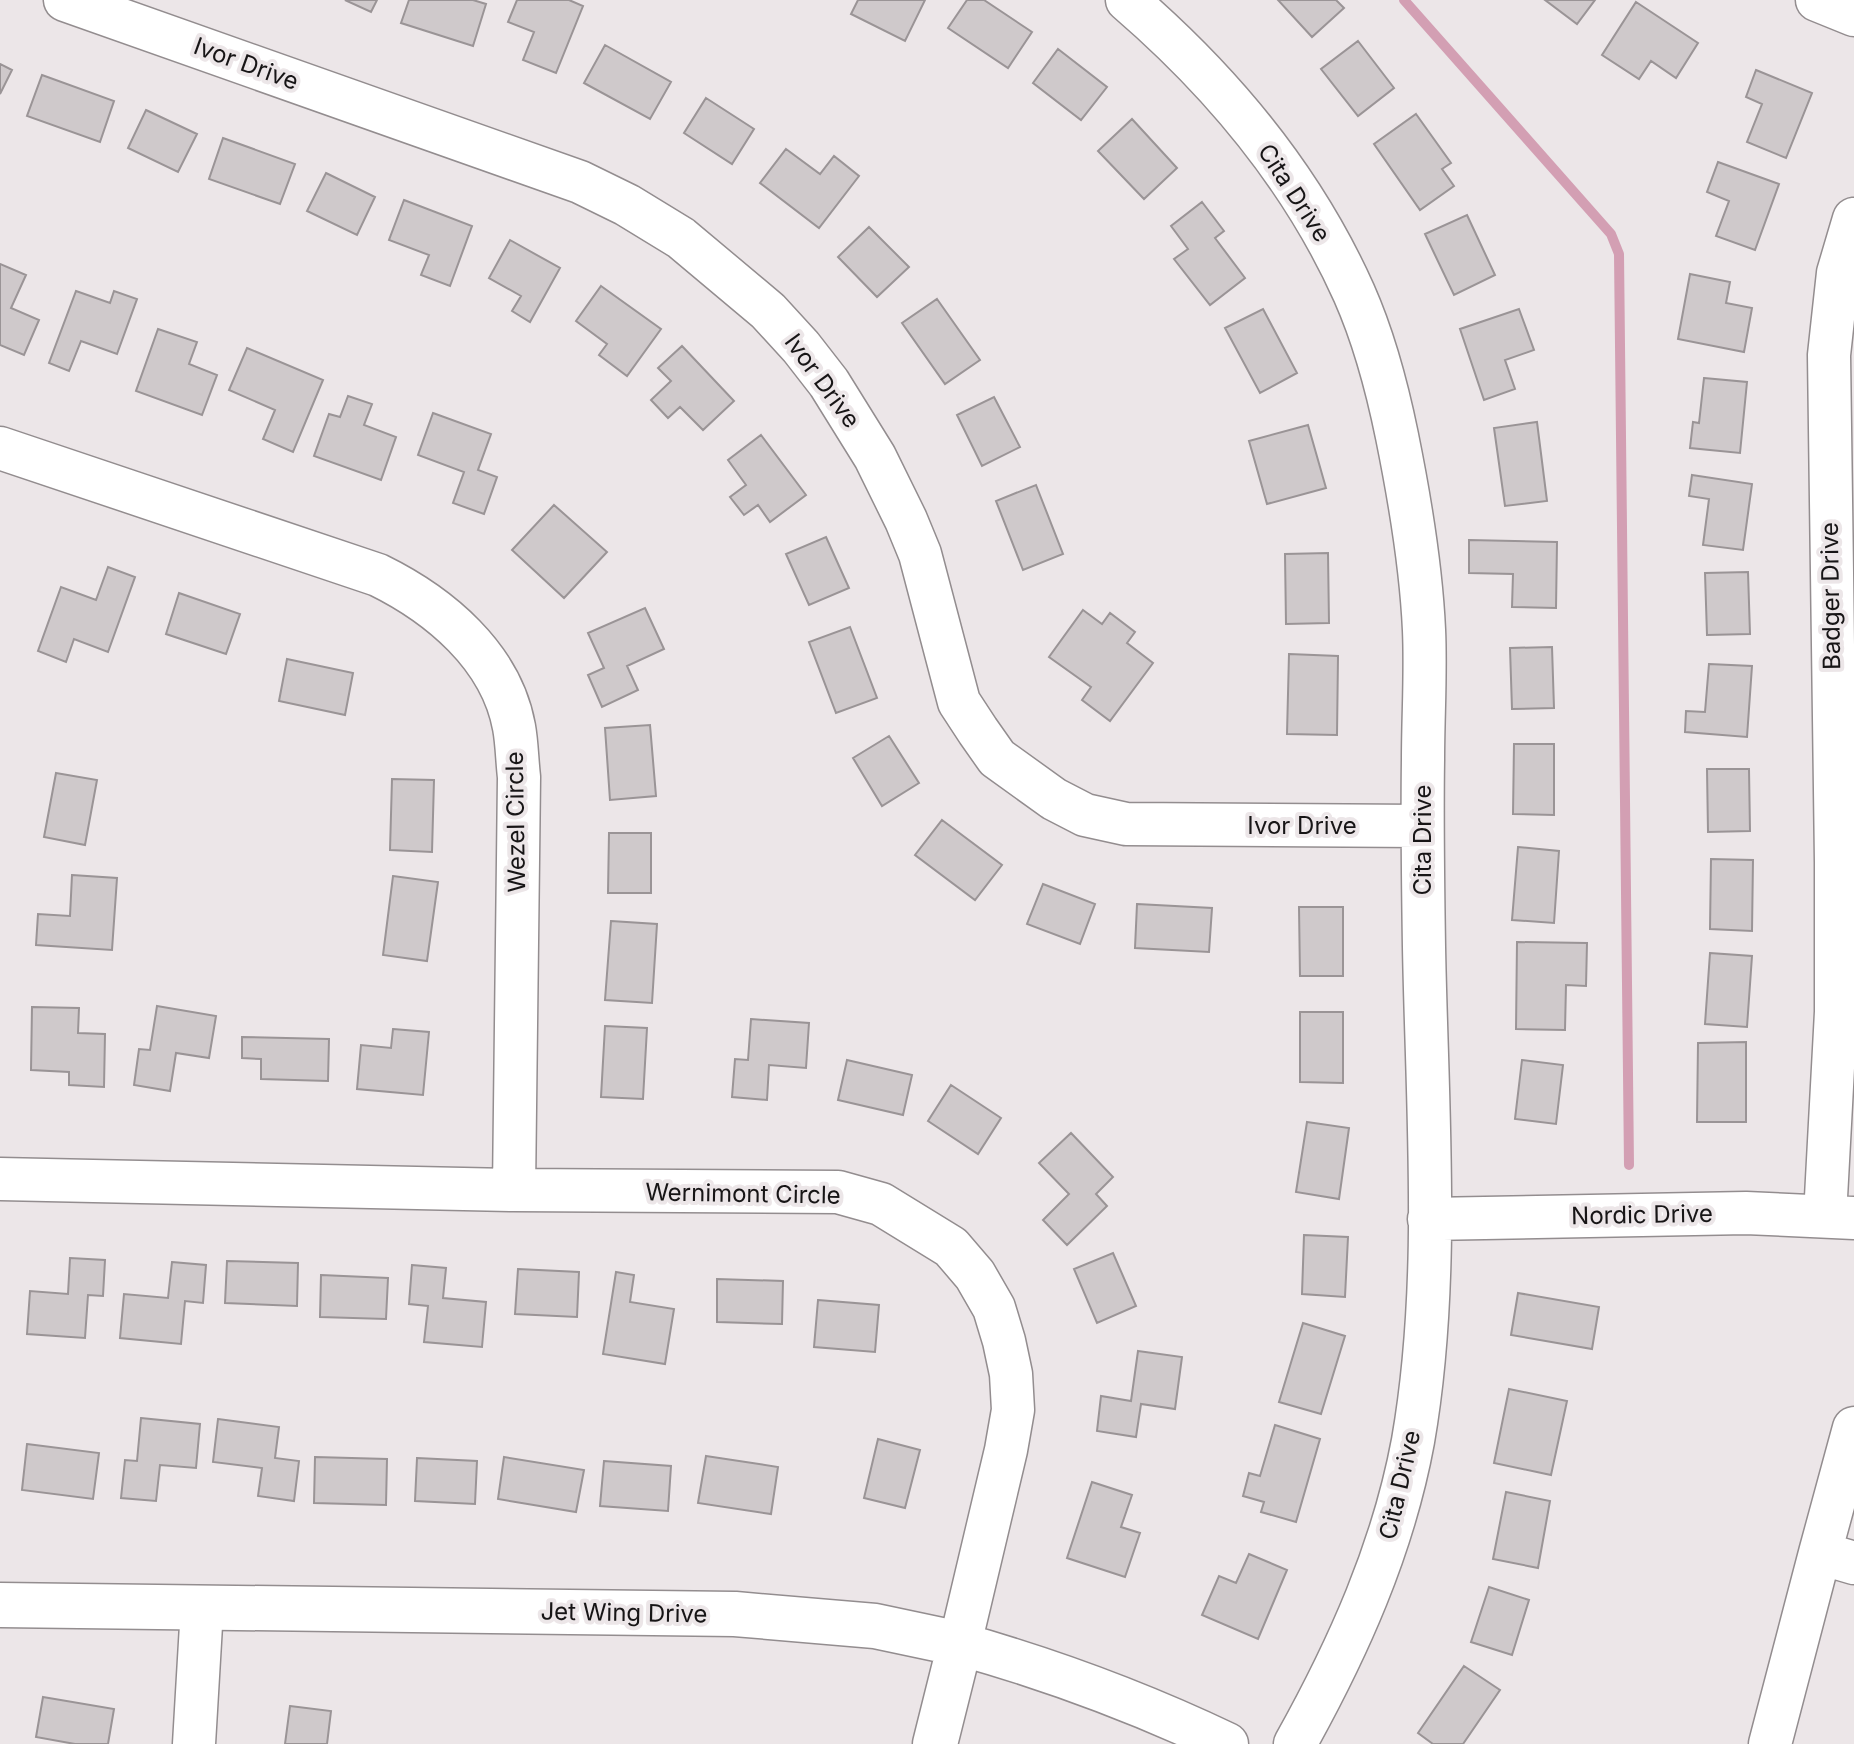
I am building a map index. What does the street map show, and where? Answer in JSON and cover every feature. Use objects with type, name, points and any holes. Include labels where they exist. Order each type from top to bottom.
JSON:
[{"type":"main road","name":"Jet Wing Drive","points":[[0,1605],[735,1614],[875,1626],[960,1644]]},
{"type":"main road","name":"Wernimont Circle","points":[[935,1744],[960,1644]]},
{"type":"street","name":"Cita Drive","points":[[1127,0],[1170,37],[1240,112],[1318,225],[1340,266],[1378,359],[1409,494],[1417,552],[1424,632],[1422,826],[1429,1219],[1425,1344],[1412,1445],[1386,1549],[1333,1675],[1295,1744]]},
{"type":"street","points":[[1817,0],[1854,15]]},
{"type":"street","name":"Ivor Drive","points":[[74,1],[580,182],[627,205],[693,247],[768,311],[829,383],[875,457],[916,543],[959,702],[997,758],[1054,799],[1085,815],[1126,824],[1422,826]]},
{"type":"street","name":"Badger Drive","points":[[1839,1217],[1829,355],[1838,273],[1854,219]]},
{"type":"street","name":"Wezel Circle","points":[[3,459],[378,575],[413,592],[445,615],[473,646],[499,684],[514,725],[519,777],[514,1190]]},
{"type":"street","name":"Wernimont Circle","points":[[0,1179],[514,1190],[838,1192],[881,1204],[951,1247],[975,1275],[994,1308],[1011,1374],[1013,1410],[1006,1450],[960,1644]]},
{"type":"street","name":"Nordic Drive","points":[[1429,1219],[1746,1213],[1839,1217]]},
{"type":"street","points":[[1770,1744],[1837,1558],[1854,1428]]},
{"type":"street","points":[[194,1744],[202,1608]]},
{"type":"street","name":"Jet Wing Drive","points":[[960,1644],[1021,1661],[1097,1688],[1227,1744]]},
{"type":"building","points":[[345,0],[377,0],[371,12]]},
{"type":"building","points":[[409,0],[473,0],[486,4],[473,46],[401,23]]},
{"type":"building","points":[[517,0],[569,0],[583,6],[556,73],[523,60],[534,32],[508,22]]},
{"type":"building","points":[[858,0],[925,0],[905,41],[851,14]]},
{"type":"building","points":[[967,0],[984,0],[1032,32],[1008,68],[948,28]]},
{"type":"building","points":[[1278,0],[1336,0],[1344,8],[1312,37]]},
{"type":"building","points":[[1545,0],[1595,0],[1577,24]]},
{"type":"building","points":[[1636,2],[1698,43],[1676,78],[1651,61],[1639,79],[1602,55]]},
{"type":"building","points":[[1358,41],[1394,88],[1358,116],[1321,69]]},
{"type":"building","points":[[605,45],[671,82],[650,119],[584,83]]},
{"type":"building","points":[[1058,49],[1107,87],[1081,120],[1033,83]]},
{"type":"building","points":[[0,64],[12,70],[0,94]]},
{"type":"building","points":[[1756,70],[1812,93],[1786,158],[1747,142],[1762,104],[1746,97]]},
{"type":"building","points":[[42,75],[114,101],[100,142],[27,116]]},
{"type":"building","points":[[706,98],[754,129],[732,164],[684,133]]},
{"type":"building","points":[[146,110],[197,134],[178,172],[128,148]]},
{"type":"building","points":[[1416,114],[1451,163],[1442,169],[1454,186],[1420,210],[1374,144]]},
{"type":"building","points":[[1132,119],[1177,168],[1144,199],[1098,151]]},
{"type":"building","points":[[223,138],[295,164],[280,204],[209,179]]},
{"type":"building","points":[[786,149],[820,174],[834,156],[859,176],[819,228],[760,183]]},
{"type":"building","points":[[1718,162],[1779,184],[1755,250],[1716,236],[1729,201],[1707,192]]},
{"type":"building","points":[[326,173],[375,197],[357,235],[307,211]]},
{"type":"building","points":[[404,200],[472,226],[450,286],[421,275],[429,255],[389,240]]},
{"type":"building","points":[[1202,202],[1224,231],[1215,238],[1245,278],[1210,305],[1174,259],[1188,249],[1171,226]]},
{"type":"building","points":[[1467,215],[1495,275],[1454,295],[1425,234]]},
{"type":"building","points":[[869,227],[909,267],[877,297],[838,257]]},
{"type":"building","points":[[510,240],[560,268],[530,322],[512,311],[521,296],[489,278]]},
{"type":"building","points":[[0,264],[26,275],[11,308],[39,320],[24,355],[0,345]]},
{"type":"building","points":[[1690,274],[1730,282],[1726,303],[1752,308],[1744,352],[1678,339]]},
{"type":"building","points":[[601,286],[661,329],[627,376],[599,355],[607,344],[576,321]]},
{"type":"building","points":[[76,291],[110,303],[114,291],[137,299],[117,354],[81,341],[69,371],[49,363]]},
{"type":"building","points":[[937,299],[980,360],[945,384],[902,323]]},
{"type":"building","points":[[1263,309],[1297,373],[1260,393],[1225,328]]},
{"type":"building","points":[[1519,309],[1534,350],[1505,360],[1515,389],[1484,400],[1460,329]]},
{"type":"building","points":[[158,329],[197,342],[189,364],[217,375],[202,415],[136,391]]},
{"type":"building","points":[[682,346],[734,401],[703,430],[680,407],[668,418],[651,400],[671,381],[658,368]]},
{"type":"building","points":[[247,348],[323,380],[293,452],[263,439],[275,410],[229,390]]},
{"type":"building","points":[[1704,378],[1747,382],[1740,453],[1690,448],[1693,422],[1699,423]]},
{"type":"building","points":[[348,396],[372,404],[364,425],[396,437],[381,480],[314,456],[329,414],[340,417]]},
{"type":"building","points":[[994,397],[1020,447],[982,466],[957,415]]},
{"type":"building","points":[[433,413],[491,434],[478,470],[497,477],[484,514],[453,503],[464,472],[418,455]]},
{"type":"building","points":[[1537,422],[1547,501],[1505,506],[1494,428]]},
{"type":"building","points":[[1308,425],[1326,488],[1267,504],[1249,441]]},
{"type":"building","points":[[761,435],[806,495],[770,522],[758,505],[744,515],[730,497],[746,485],[728,460]]},
{"type":"building","points":[[1692,475],[1752,484],[1743,550],[1703,545],[1709,499],[1689,496]]},
{"type":"building","points":[[1036,485],[1063,554],[1023,570],[996,501]]},
{"type":"building","points":[[554,505],[607,552],[564,598],[512,550]]},
{"type":"building","points":[[826,537],[849,588],[809,605],[786,554]]},
{"type":"building","points":[[1469,540],[1557,542],[1556,608],[1512,607],[1513,574],[1469,573]]},
{"type":"building","points":[[1328,553],[1329,623],[1286,624],[1285,554]]},
{"type":"building","points":[[108,567],[135,577],[108,652],[74,639],[66,662],[38,651],[61,587],[96,600]]},
{"type":"building","points":[[1748,572],[1750,634],[1707,635],[1705,573]]},
{"type":"building","points":[[179,593],[240,614],[226,654],[166,634]]},
{"type":"building","points":[[645,608],[664,649],[627,666],[638,690],[602,707],[588,675],[604,668],[588,633]]},
{"type":"building","points":[[1083,610],[1102,624],[1110,613],[1135,632],[1127,643],[1153,663],[1110,721],[1082,700],[1091,687],[1049,657]]},
{"type":"building","points":[[850,627],[877,698],[836,713],[809,642]]},
{"type":"building","points":[[1552,647],[1554,708],[1512,709],[1510,648]]},
{"type":"building","points":[[1289,654],[1338,656],[1337,735],[1287,734]]},
{"type":"building","points":[[287,659],[353,673],[345,715],[279,701]]},
{"type":"building","points":[[1709,664],[1752,666],[1747,737],[1685,732],[1686,711],[1705,712]]},
{"type":"building","points":[[650,725],[656,796],[610,800],[605,728]]},
{"type":"building","points":[[889,736],[919,783],[882,806],[853,758]]},
{"type":"building","points":[[1514,744],[1554,744],[1554,815],[1513,814]]},
{"type":"building","points":[[1707,769],[1749,769],[1750,831],[1708,832]]},
{"type":"building","points":[[56,773],[97,780],[85,845],[44,837]]},
{"type":"building","points":[[392,779],[434,780],[432,852],[390,850]]},
{"type":"building","points":[[942,820],[1002,865],[975,900],[915,855]]},
{"type":"building","points":[[609,833],[651,833],[651,893],[608,893]]},
{"type":"building","points":[[1518,847],[1559,851],[1554,923],[1512,920]]},
{"type":"building","points":[[1711,859],[1753,860],[1752,931],[1710,929]]},
{"type":"building","points":[[72,875],[117,878],[112,950],[36,945],[38,914],[70,916]]},
{"type":"building","points":[[393,876],[438,882],[427,961],[383,955]]},
{"type":"building","points":[[1043,884],[1095,904],[1080,944],[1027,924]]},
{"type":"building","points":[[1137,904],[1212,908],[1209,952],[1135,948]]},
{"type":"building","points":[[1299,907],[1343,907],[1343,976],[1300,976]]},
{"type":"building","points":[[611,921],[657,924],[652,1003],[605,1000]]},
{"type":"building","points":[[1517,942],[1587,943],[1586,986],[1566,985],[1565,1030],[1516,1029]]},
{"type":"building","points":[[1710,953],[1752,956],[1747,1027],[1705,1024]]},
{"type":"building","points":[[157,1006],[216,1016],[209,1058],[176,1053],[170,1091],[134,1085],[139,1049],[150,1050]]},
{"type":"building","points":[[32,1007],[79,1008],[78,1033],[105,1034],[104,1087],[69,1085],[69,1072],[31,1070]]},
{"type":"building","points":[[1300,1012],[1343,1012],[1343,1083],[1300,1082]]},
{"type":"building","points":[[751,1019],[809,1023],[806,1068],[769,1065],[767,1100],[732,1097],[735,1059],[748,1060]]},
{"type":"building","points":[[605,1026],[647,1028],[643,1099],[601,1097]]},
{"type":"building","points":[[393,1029],[429,1032],[423,1095],[357,1089],[361,1045],[391,1048]]},
{"type":"building","points":[[242,1037],[329,1039],[328,1081],[261,1079],[261,1059],[242,1058]]},
{"type":"building","points":[[1746,1042],[1746,1122],[1697,1122],[1698,1043]]},
{"type":"building","points":[[847,1060],[912,1075],[903,1115],[838,1100]]},
{"type":"building","points":[[1522,1060],[1563,1065],[1556,1124],[1515,1119]]},
{"type":"building","points":[[951,1085],[1001,1118],[978,1154],[928,1121]]},
{"type":"building","points":[[1307,1122],[1349,1128],[1339,1199],[1296,1192]]},
{"type":"building","points":[[1071,1133],[1113,1177],[1096,1194],[1107,1206],[1067,1245],[1043,1220],[1069,1194],[1039,1163]]},
{"type":"building","points":[[1304,1235],[1348,1237],[1345,1297],[1302,1294]]},
{"type":"building","points":[[1113,1253],[1136,1306],[1097,1323],[1074,1269]]},
{"type":"building","points":[[70,1258],[105,1260],[103,1296],[88,1295],[85,1338],[27,1334],[30,1291],[68,1294]]},
{"type":"building","points":[[227,1261],[298,1263],[297,1306],[225,1303]]},
{"type":"building","points":[[172,1262],[206,1265],[203,1303],[185,1301],[181,1344],[120,1338],[124,1294],[168,1298]]},
{"type":"building","points":[[412,1265],[446,1268],[443,1298],[486,1302],[482,1347],[424,1342],[428,1306],[409,1304]]},
{"type":"building","points":[[518,1269],[579,1272],[577,1317],[515,1314]]},
{"type":"building","points":[[616,1272],[634,1275],[630,1302],[674,1309],[665,1364],[603,1354]]},
{"type":"building","points":[[321,1275],[388,1278],[386,1319],[320,1317]]},
{"type":"building","points":[[717,1279],[783,1281],[782,1324],[717,1322]]},
{"type":"building","points":[[1518,1293],[1599,1307],[1592,1349],[1511,1335]]},
{"type":"building","points":[[818,1300],[879,1305],[875,1352],[814,1347]]},
{"type":"building","points":[[1303,1323],[1345,1336],[1321,1414],[1279,1402]]},
{"type":"building","points":[[1138,1351],[1182,1357],[1175,1409],[1141,1404],[1136,1437],[1097,1431],[1101,1396],[1131,1401]]},
{"type":"building","points":[[1509,1389],[1567,1401],[1551,1475],[1494,1463]]},
{"type":"building","points":[[141,1418],[200,1424],[196,1468],[160,1465],[156,1501],[121,1498],[125,1460],[137,1461]]},
{"type":"building","points":[[218,1419],[279,1427],[275,1458],[299,1461],[294,1501],[258,1496],[262,1468],[213,1462]]},
{"type":"building","points":[[1275,1425],[1320,1439],[1296,1522],[1261,1512],[1264,1502],[1243,1496],[1249,1473],[1260,1476]]},
{"type":"building","points":[[878,1439],[920,1450],[905,1508],[864,1498]]},
{"type":"building","points":[[27,1444],[99,1453],[93,1499],[22,1490]]},
{"type":"building","points":[[706,1456],[778,1467],[771,1514],[698,1503]]},
{"type":"building","points":[[315,1457],[387,1459],[386,1505],[314,1503]]},
{"type":"building","points":[[504,1457],[584,1470],[576,1512],[498,1499]]},
{"type":"building","points":[[417,1458],[477,1461],[475,1504],[415,1501]]},
{"type":"building","points":[[604,1461],[671,1466],[668,1511],[600,1506]]},
{"type":"building","points":[[1092,1482],[1132,1495],[1121,1527],[1140,1533],[1125,1577],[1067,1558]]},
{"type":"building","points":[[1506,1492],[1550,1501],[1538,1568],[1493,1559]]},
{"type":"building","points":[[1249,1554],[1287,1570],[1258,1639],[1202,1615],[1219,1576],[1236,1583]]},
{"type":"building","points":[[1489,1587],[1529,1600],[1512,1655],[1471,1642]]},
{"type":"building","points":[[1464,1666],[1500,1690],[1463,1744],[1433,1744],[1418,1733]]},
{"type":"building","points":[[43,1697],[114,1709],[108,1744],[75,1744],[36,1737]]},
{"type":"building","points":[[290,1706],[331,1711],[327,1744],[285,1744]]},
{"type":"waterway","points":[[1404,0],[1611,234],[1619,254],[1629,1165]]}]
